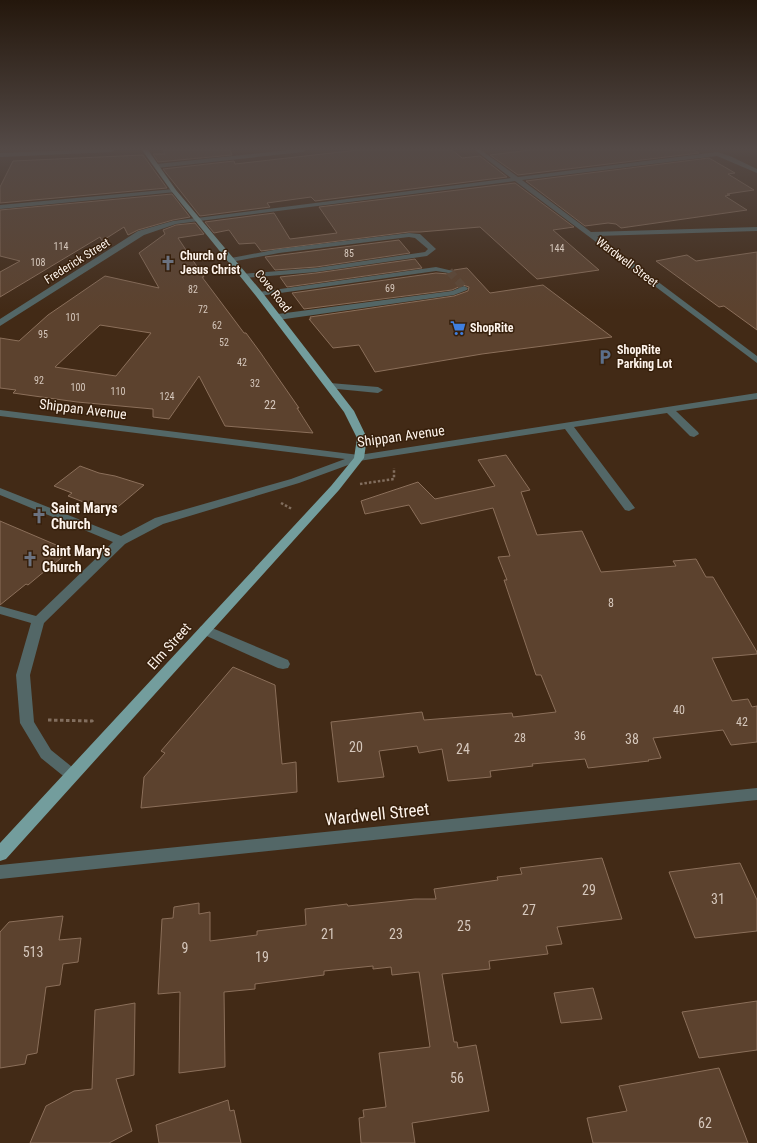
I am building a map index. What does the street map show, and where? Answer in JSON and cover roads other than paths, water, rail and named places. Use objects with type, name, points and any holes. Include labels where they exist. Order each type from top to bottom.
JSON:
[{"type":"main road","name":"Cove Road","points":[[184,203],[259,294],[349,411],[362,438],[359,458]]},
{"type":"main road","name":"Elm Street","points":[[0,854],[335,488],[359,458]]},
{"type":"street","points":[[0,207],[40,203]]},
{"type":"street","name":"Frederick Street","points":[[0,322],[141,233],[175,222],[196,218],[313,203]]},
{"type":"street","name":"Wardwell Street","points":[[550,203],[757,360]]},
{"type":"street","points":[[591,234],[757,229]]},
{"type":"street","points":[[231,260],[279,251],[409,235],[417,236],[432,249],[427,254],[316,270],[244,276]]},
{"type":"street","points":[[259,294],[436,270],[448,271]]},
{"type":"street","points":[[278,318],[454,293],[464,288]]},
{"type":"street","points":[[330,386],[378,390]]},
{"type":"street","name":"Shippan Avenue","points":[[0,413],[359,458],[757,396]]},
{"type":"street","points":[[668,409],[694,434]]},
{"type":"street","points":[[567,425],[628,508]]},
{"type":"street","points":[[72,775],[46,754],[27,723],[23,675],[38,621],[121,541],[159,521],[295,481],[359,458]]},
{"type":"street","points":[[0,491],[121,541]]},
{"type":"street","points":[[0,610],[38,621]]},
{"type":"street","points":[[205,630],[283,664]]},
{"type":"street","name":"Wardwell Street","points":[[0,872],[757,794]]},
{"type":"tunnel","points":[[449,271],[464,288]]},
{"type":"place","name":"Church of Jesus Christ","points":[[168,263]]},
{"type":"place","name":"ShopRite","points":[[458,328]]},
{"type":"place","name":"ShopRite Parking Lot","points":[[605,357]]},
{"type":"place","name":"Saint Marys Church","points":[[39,516]]},
{"type":"place","name":"Saint Mary's Church","points":[[30,559]]}]
